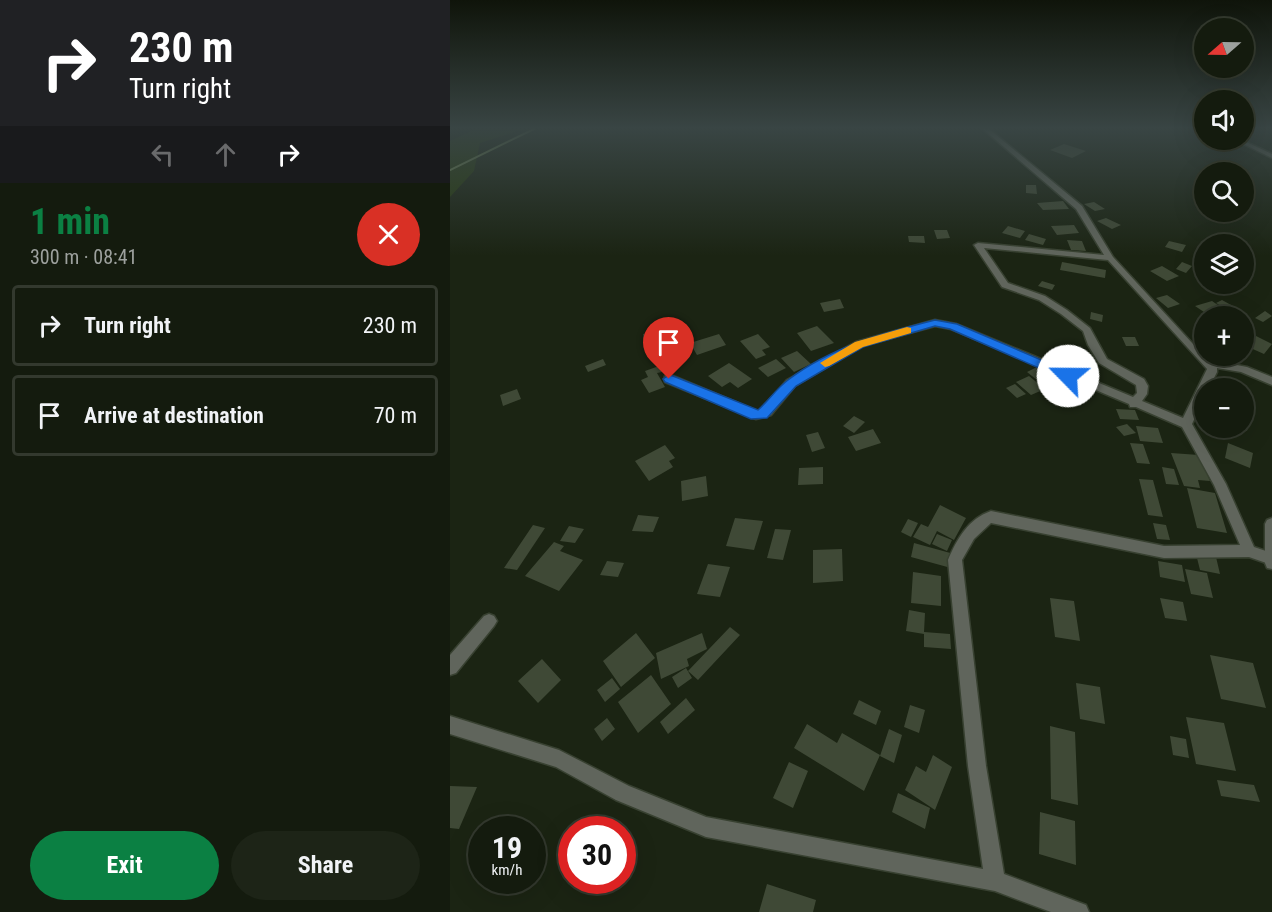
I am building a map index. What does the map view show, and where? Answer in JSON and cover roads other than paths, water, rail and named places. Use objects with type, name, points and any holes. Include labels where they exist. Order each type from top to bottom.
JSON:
[{"type":"street","points":[[1036,172],[1079,208],[1110,258],[1194,346]]},
{"type":"street","points":[[1110,258],[977,246],[1005,285],[1038,296],[1064,312],[1087,330],[1103,361],[1140,382],[1143,386],[1142,394],[1134,404]]},
{"type":"street","points":[[669,379],[756,415],[762,415],[791,383],[859,344],[935,323],[953,326],[1186,424],[1220,484],[1249,551]]},
{"type":"street","points":[[1186,424],[1212,372],[1211,366]]},
{"type":"street","points":[[1226,366],[1243,369],[1272,381]]},
{"type":"street","points":[[995,880],[977,766],[955,560],[958,552],[981,522],[991,517],[1164,552],[1249,551],[1271,561],[1272,524]]},
{"type":"street","points":[[450,667],[489,621]]},
{"type":"street","points":[[450,725],[559,759],[623,793],[706,826],[995,880],[1078,912]]}]
